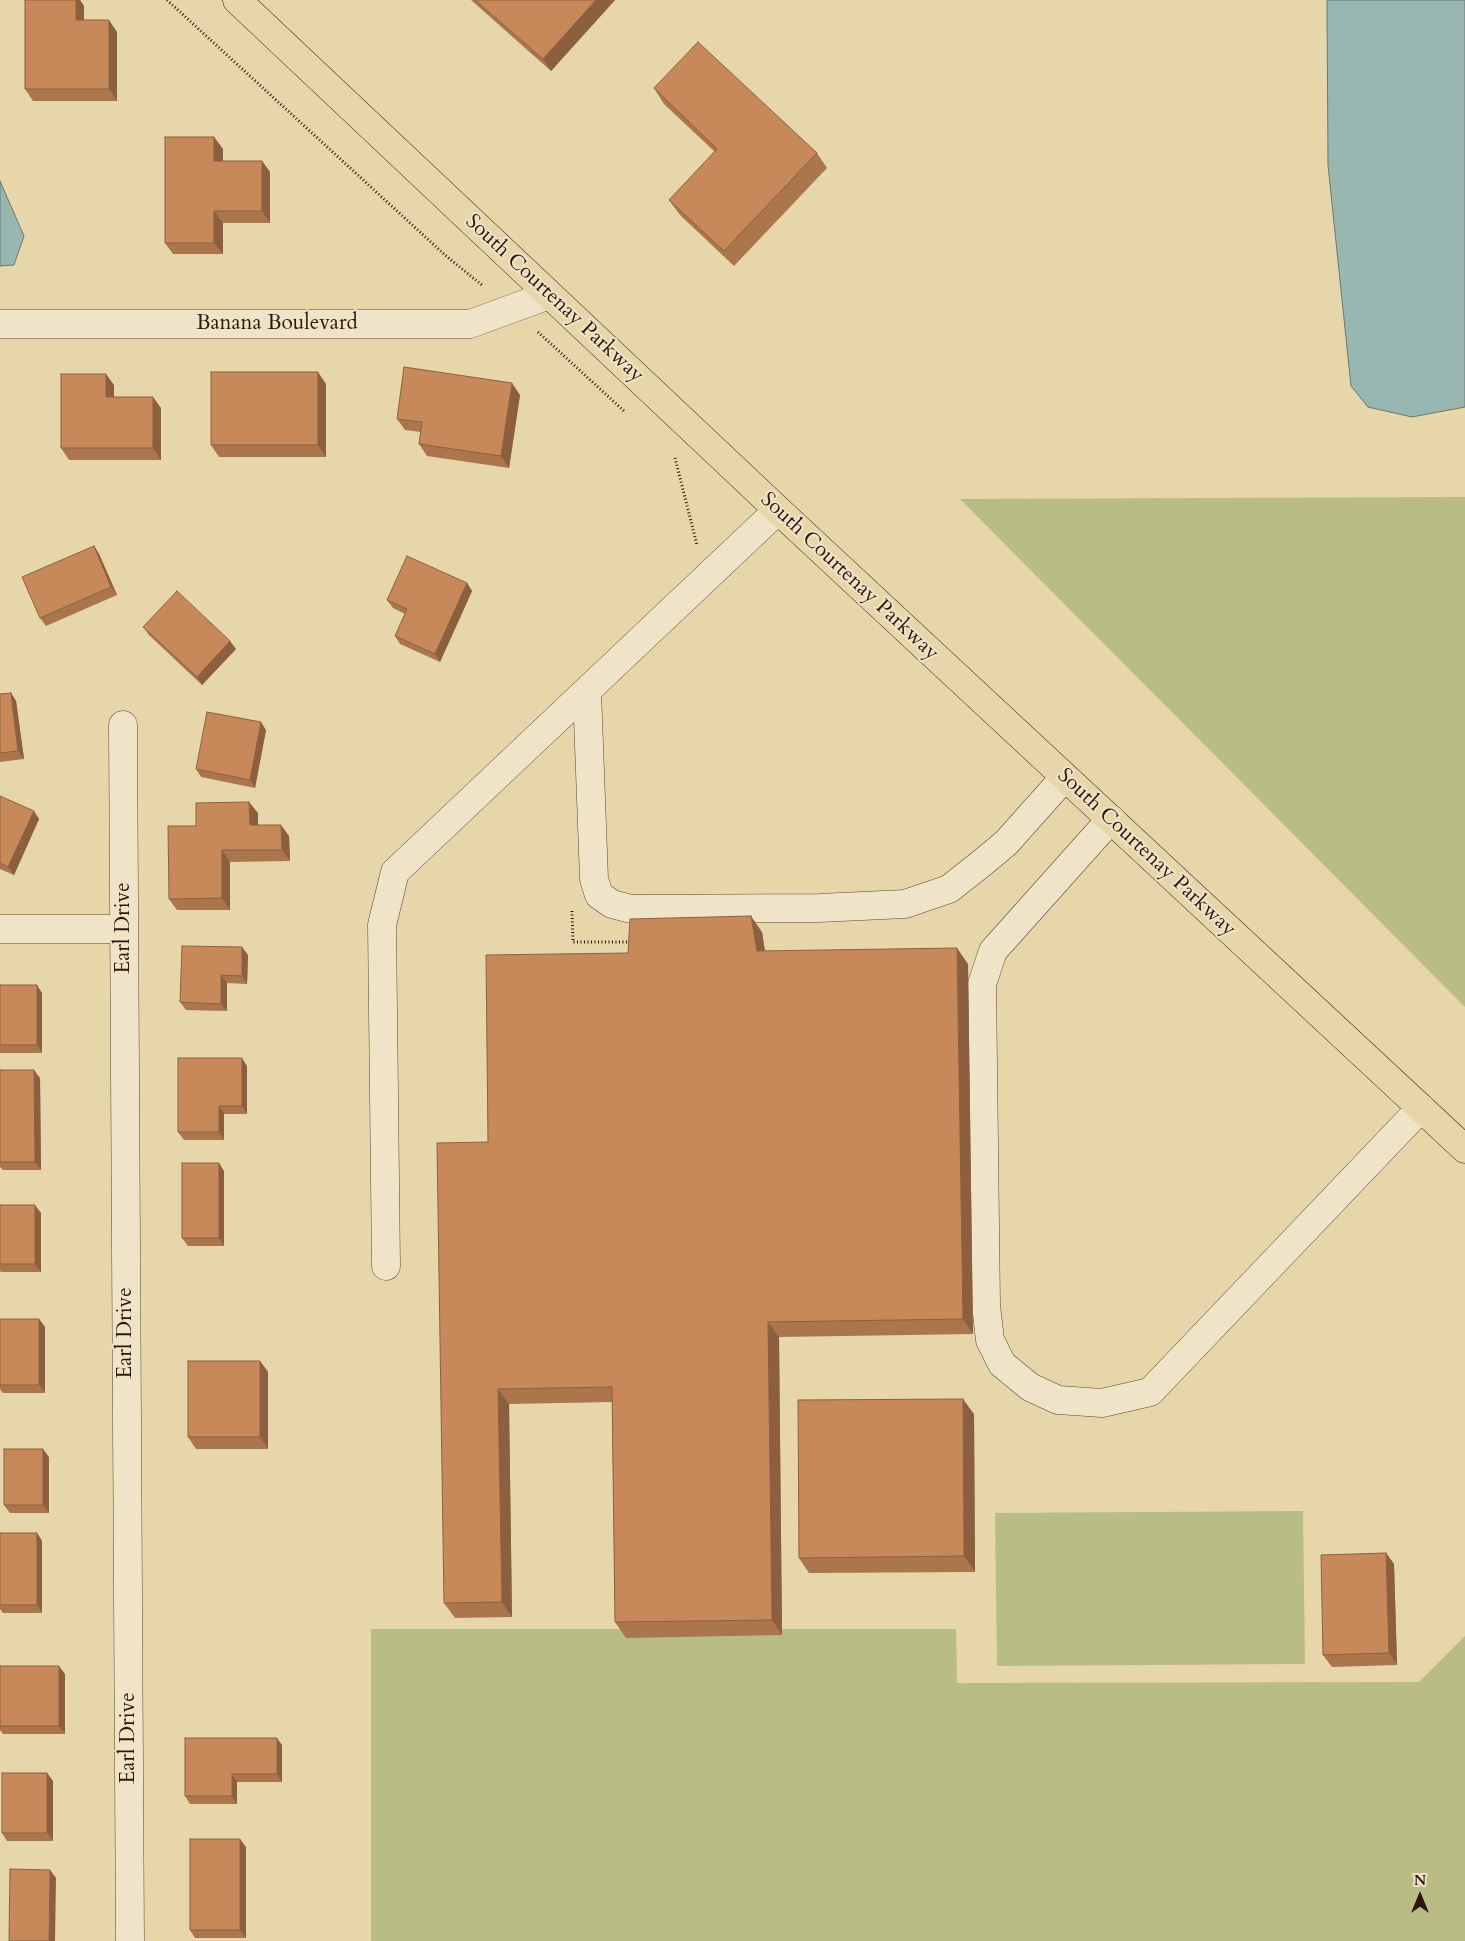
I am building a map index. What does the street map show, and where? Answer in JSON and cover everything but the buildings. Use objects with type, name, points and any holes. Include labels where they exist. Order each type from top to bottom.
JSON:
[{"type":"main road","name":"South Courtenay Parkway","points":[[237,0],[1064,778],[1465,1149]]},
{"type":"street","name":"Banana Boulevard","points":[[0,324],[470,324],[549,294]]},
{"type":"street","points":[[386,1266],[382,924],[396,872],[778,510]]},
{"type":"street","points":[[587,691],[594,879],[599,895],[612,904],[631,909],[820,908],[905,904],[949,889],[982,863],[1006,843],[1064,778]]},
{"type":"street","name":"Earl Drive","points":[[123,725],[130,1941]]},
{"type":"street","points":[[1111,820],[993,951],[982,984],[986,1305],[990,1340],[1002,1364],[1030,1387],[1058,1400],[1102,1403],[1150,1392],[1421,1108]]},
{"type":"street","points":[[0,929],[124,929]]},
{"type":"path","points":[[675,458],[706,578]]},
{"type":"green space","points":[[1465,497],[1465,1007],[960,499]]},
{"type":"green space","points":[[1303,1511],[1305,1664],[997,1666],[995,1513]]},
{"type":"green space","points":[[371,1629],[956,1629],[957,1683],[1419,1682],[1465,1636],[1465,1941],[371,1941]]},
{"type":"water","points":[[1327,0],[1465,0],[1465,407],[1412,417],[1368,407],[1351,386],[1328,165]]},
{"type":"water","points":[[0,181],[24,236],[14,265],[0,266]]}]
